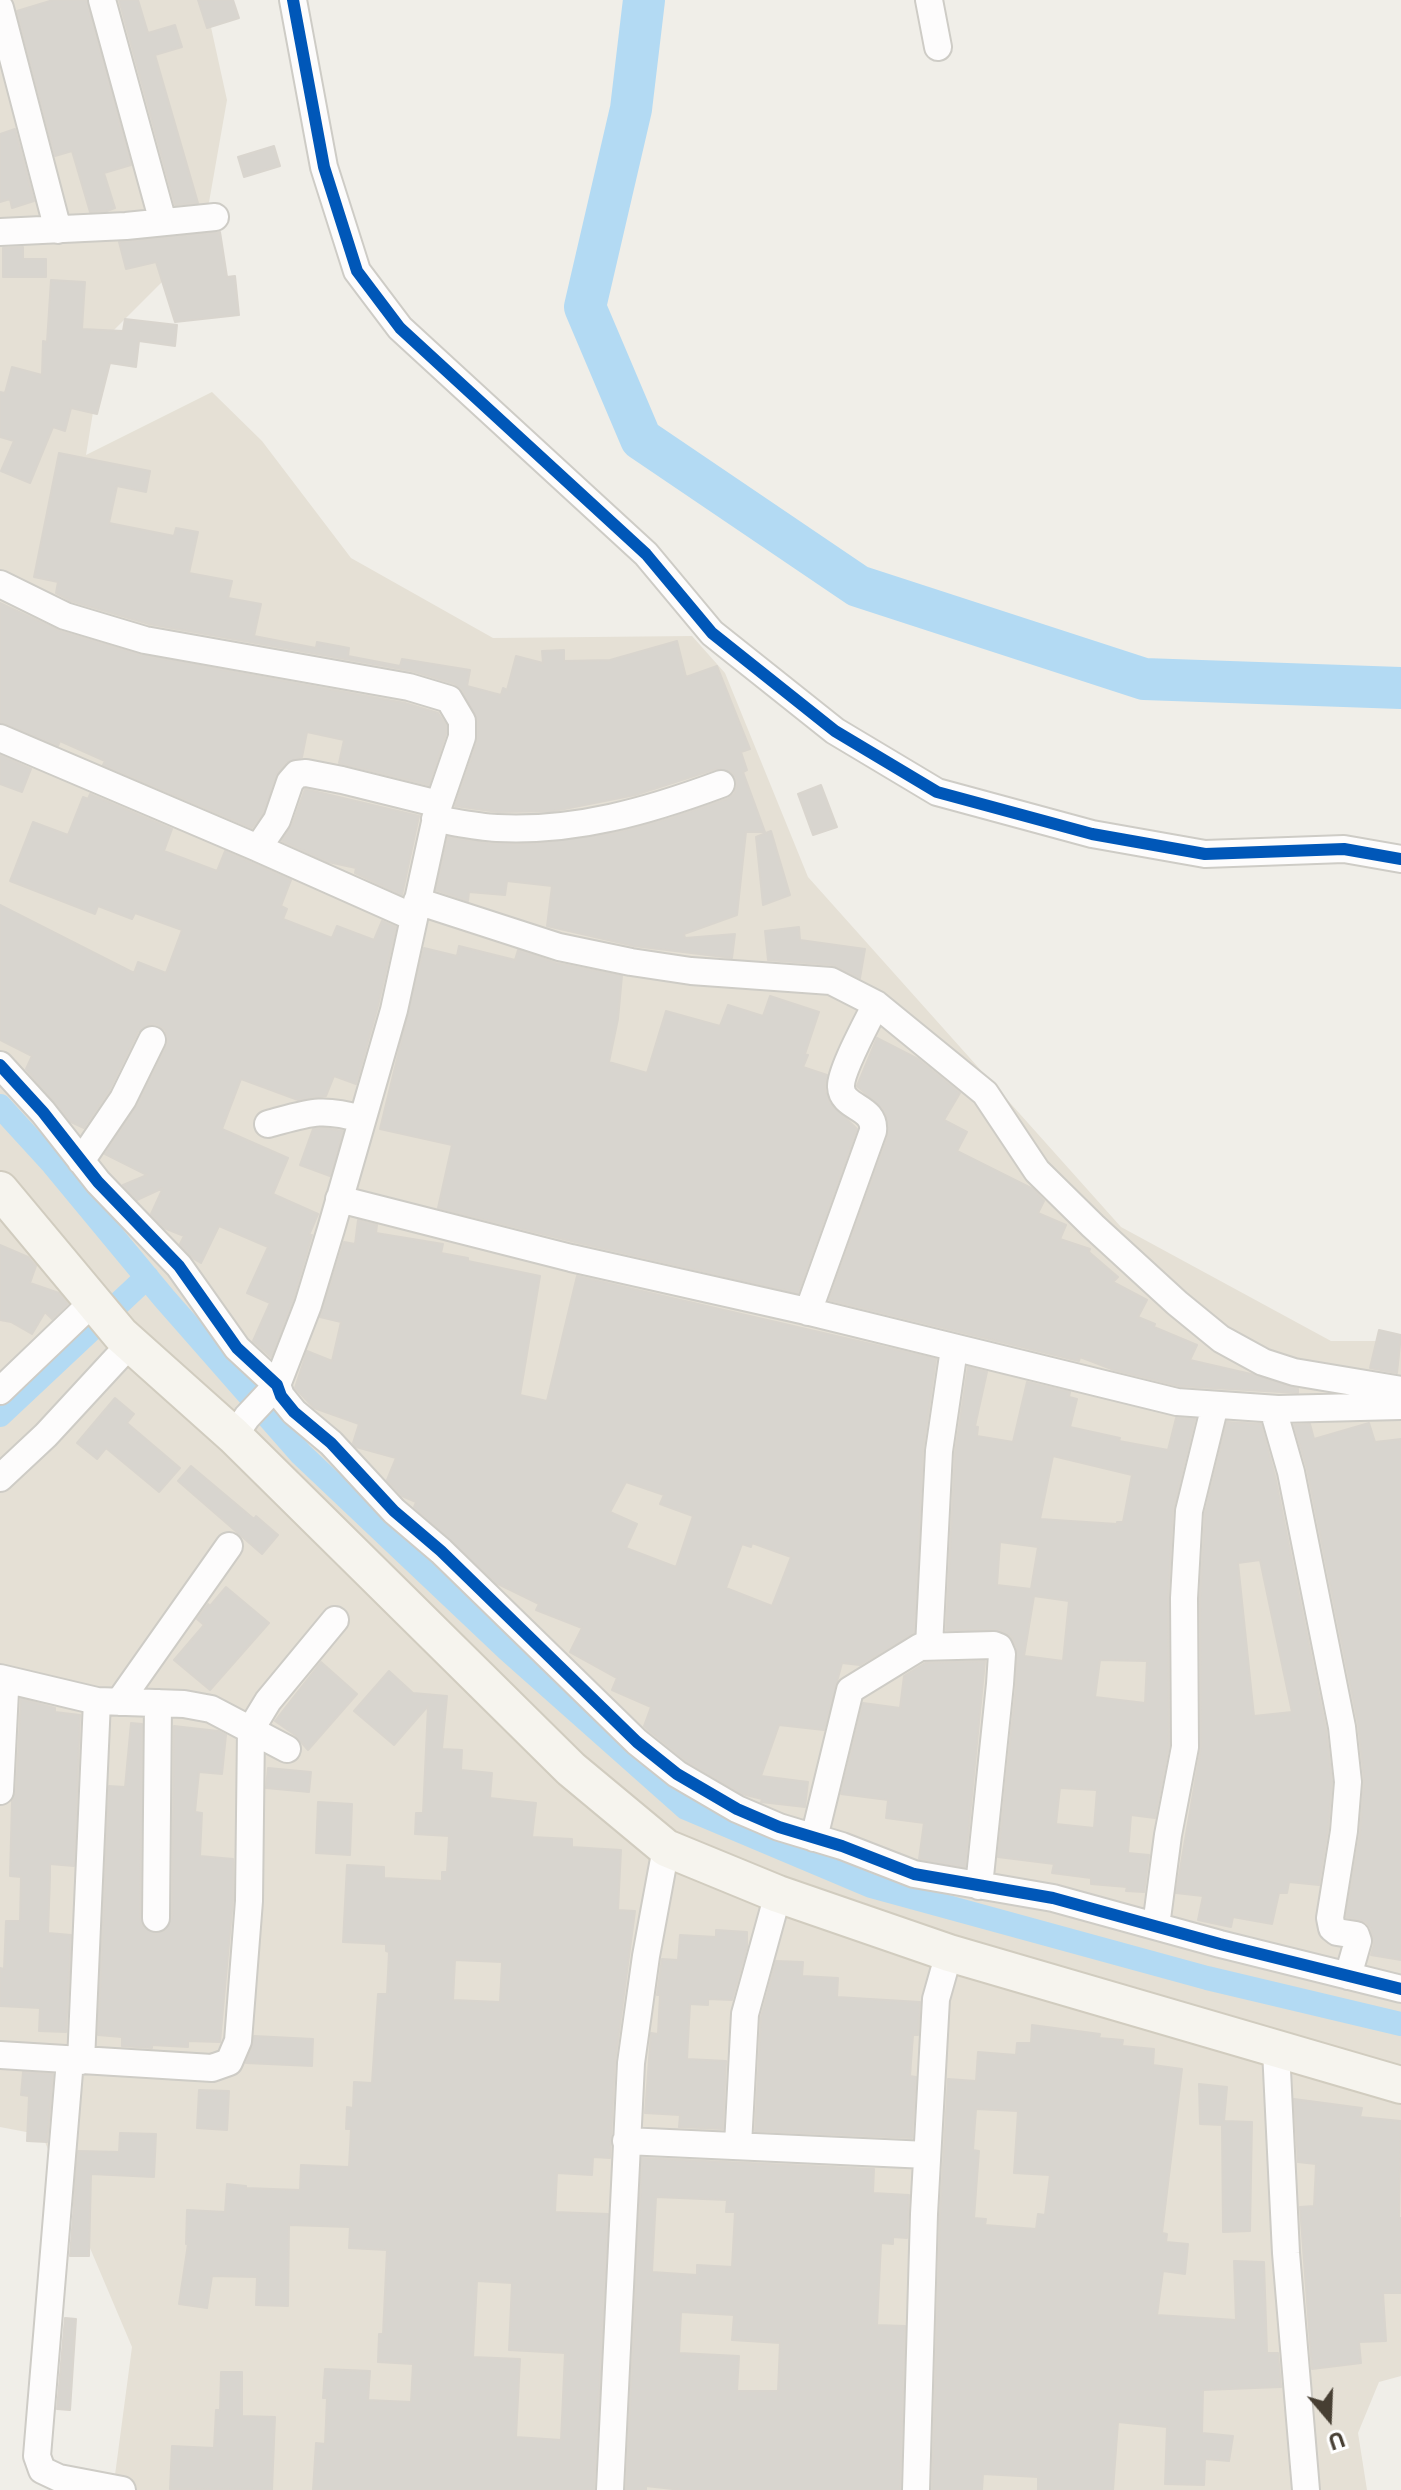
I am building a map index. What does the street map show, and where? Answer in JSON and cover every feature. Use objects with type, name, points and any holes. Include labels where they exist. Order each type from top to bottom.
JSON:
[{"type":"main road","points":[[0,1190],[126,1339],[241,1426],[571,1769],[666,1848],[778,1894],[949,1953],[1401,2085]]},
{"type":"street","points":[[102,0],[163,222]]},
{"type":"street","points":[[293,0],[324,167],[357,271],[400,328],[646,554],[712,633],[835,731],[937,792],[1092,834],[1205,854],[1344,849],[1401,859]]},
{"type":"street","points":[[929,0],[938,47]]},
{"type":"street","points":[[0,8],[58,230]]},
{"type":"street","points":[[0,232],[215,217]]},
{"type":"street","points":[[0,584],[65,616],[145,640],[409,687],[449,699],[462,721],[462,737],[437,812],[394,1010],[308,1305],[274,1389],[241,1426]]},
{"type":"street","points":[[0,738],[258,848],[415,909],[559,947],[631,962],[691,971],[831,981],[876,1004],[985,1093],[1037,1171],[1135,1265],[1221,1339],[1263,1362],[1294,1372],[1401,1390]]},
{"type":"street","points":[[258,848],[277,820],[290,782],[297,774],[330,778],[495,828],[583,824],[633,814],[721,784]]},
{"type":"street","points":[[808,1312],[873,1131],[874,1125],[869,1115],[843,1096],[841,1088],[847,1067],[876,1004]]},
{"type":"street","points":[[81,1161],[123,1099],[152,1040]]},
{"type":"street","points":[[0,1065],[98,1182],[179,1266],[237,1348],[294,1412],[331,1443],[394,1511],[441,1551],[637,1742],[677,1774],[737,1809],[779,1827],[914,1874],[1053,1898],[1401,1989]]},
{"type":"street","points":[[268,1124],[333,1110],[362,1119]]},
{"type":"street","points":[[339,1199],[571,1258],[1177,1402],[1273,1409],[1401,1406]]},
{"type":"street","points":[[0,1391],[96,1304]]},
{"type":"street","points":[[0,1478],[46,1435],[126,1339]]},
{"type":"street","points":[[929,1646],[939,1451],[954,1349]]},
{"type":"street","points":[[1156,1926],[1168,1835],[1185,1747],[1184,1598],[1189,1511],[1215,1405]]},
{"type":"street","points":[[1273,1409],[1291,1472],[1342,1727],[1348,1782],[1344,1831],[1330,1918],[1332,1928],[1337,1932],[1356,1935],[1358,1941],[1348,1976]]},
{"type":"street","points":[[122,2490],[59,2478],[42,2470],[37,2456],[108,1702],[229,1546]]},
{"type":"street","points":[[0,2055],[212,2068],[221,2066],[233,2056],[238,2041],[249,1901],[251,1729],[268,1701],[335,1620]]},
{"type":"street","points":[[814,1838],[850,1690],[920,1647],[994,1645],[999,1647],[1002,1654],[979,1886]]},
{"type":"street","points":[[0,1680],[108,1702],[184,1704],[211,1709],[287,1749]]},
{"type":"street","points":[[0,1680],[5,1691],[0,1791]]},
{"type":"street","points":[[156,1918],[158,1703]]},
{"type":"street","points":[[610,2490],[631,2063],[666,1848]]},
{"type":"street","points":[[738,2145],[745,2014],[778,1894]]},
{"type":"street","points":[[916,2490],[927,2155],[936,1999],[949,1953]]},
{"type":"street","points":[[1276,2050],[1286,2253],[1306,2490]]},
{"type":"street","points":[[626,2141],[927,2155]]},
{"type":"shaded area","points":[[0,0],[205,0],[227,100],[202,242],[105,339],[86,455],[212,392],[262,441],[351,558],[493,638],[692,636],[725,673],[808,877],[1121,1227],[1331,1341],[1401,1341],[1401,2376],[1379,2382],[1358,2433],[1367,2490],[113,2490],[132,2347],[42,2135],[0,2127]]},
{"type":"building","points":[[53,0],[86,0],[131,165],[104,173],[115,208],[107,211],[90,212],[72,151],[55,156],[17,11]]},
{"type":"building","points":[[119,0],[138,0],[148,33],[175,25],[182,47],[155,55],[198,203],[175,205]]},
{"type":"building","points":[[198,0],[233,0],[239,18],[207,28]]},
{"type":"building","points":[[15,129],[34,201],[12,208],[10,199],[0,202],[0,134]]},
{"type":"building","points":[[274,146],[280,166],[244,177],[238,157]]},
{"type":"building","points":[[220,232],[227,277],[235,276],[239,315],[175,322],[156,262],[126,269],[119,242]]},
{"type":"building","points":[[23,247],[23,259],[46,259],[46,277],[3,277],[3,248]]},
{"type":"building","points":[[51,280],[85,282],[82,329],[123,331],[125,319],[177,325],[175,346],[139,341],[136,367],[110,363],[97,414],[71,408],[65,431],[53,427],[30,483],[1,471],[14,441],[0,437],[0,392],[5,393],[12,367],[42,375]]},
{"type":"building","points":[[59,453],[150,471],[146,492],[117,486],[109,523],[174,536],[176,528],[198,532],[189,573],[232,581],[228,598],[261,604],[254,636],[316,648],[317,642],[349,648],[348,656],[400,666],[402,659],[470,670],[467,686],[501,695],[503,688],[507,690],[516,656],[543,663],[542,651],[564,650],[564,661],[610,660],[677,641],[686,677],[717,666],[750,749],[741,752],[747,770],[743,772],[765,832],[746,832],[737,915],[684,934],[685,938],[735,934],[732,958],[634,946],[547,926],[552,886],[507,881],[505,895],[469,892],[468,901],[436,890],[448,837],[488,843],[527,844],[615,833],[727,799],[734,794],[737,786],[731,771],[716,769],[635,795],[554,811],[498,812],[455,806],[477,742],[478,721],[463,691],[455,684],[412,671],[149,624],[71,601],[56,593],[58,582],[34,577]]},
{"type":"building","points":[[0,603],[60,631],[141,655],[405,703],[438,713],[446,725],[446,734],[429,785],[339,763],[344,740],[307,732],[302,757],[286,763],[278,772],[263,813],[252,828],[103,765],[105,761],[60,741],[58,746],[0,722]]},
{"type":"building","points":[[0,755],[31,769],[22,792],[0,784]]},
{"type":"building","points":[[821,785],[837,827],[813,835],[798,794]]},
{"type":"building","points":[[305,789],[419,816],[402,895],[355,873],[356,868],[328,862],[282,841],[292,825]]},
{"type":"building","points":[[90,794],[172,829],[164,851],[217,871],[225,851],[291,880],[281,906],[287,909],[283,919],[332,938],[337,926],[374,940],[382,921],[396,927],[356,1084],[334,1076],[326,1096],[298,1100],[241,1079],[222,1129],[288,1158],[273,1194],[318,1214],[309,1235],[312,1235],[293,1300],[271,1357],[253,1341],[270,1303],[247,1293],[268,1247],[219,1226],[201,1263],[180,1244],[184,1236],[164,1228],[151,1214],[163,1188],[137,1200],[123,1185],[147,1175],[105,1154],[137,1106],[166,1047],[168,1038],[165,1030],[150,1024],[138,1032],[109,1091],[84,1128],[71,1122],[26,1069],[32,1056],[0,1040],[0,905],[134,973],[138,962],[166,973],[182,930],[135,913],[132,919],[98,906],[95,914],[10,881],[33,822],[68,835],[83,797],[88,799]]},
{"type":"building","points":[[771,831],[790,895],[763,905],[756,837]]},
{"type":"building","points":[[799,927],[800,940],[865,949],[860,978],[833,965],[768,960],[765,931]]},
{"type":"building","points":[[459,946],[515,960],[518,950],[556,963],[622,976],[618,1019],[609,1062],[647,1073],[666,1011],[720,1026],[728,1005],[763,1016],[770,996],[819,1012],[803,1067],[827,1075],[825,1090],[830,1103],[857,1129],[798,1293],[438,1208],[452,1145],[380,1129],[424,948],[457,956]]},
{"type":"building","points":[[877,1038],[918,1059],[960,1093],[944,1120],[967,1132],[957,1151],[1033,1189],[1044,1201],[1038,1213],[1066,1225],[1060,1239],[1090,1249],[1089,1252],[1118,1277],[1113,1282],[1147,1300],[1138,1317],[1197,1345],[1190,1360],[1251,1374],[1298,1389],[1298,1393],[1179,1386],[1114,1370],[1080,1357],[1079,1361],[829,1300],[888,1136],[888,1121],[883,1109],[857,1086]]},
{"type":"building","points":[[313,1129],[343,1131],[330,1176],[300,1165]]},
{"type":"building","points":[[358,1220],[377,1225],[376,1233],[443,1244],[441,1253],[540,1276],[520,1395],[547,1401],[577,1276],[936,1359],[923,1450],[914,1633],[860,1665],[842,1663],[824,1730],[779,1725],[761,1776],[808,1782],[805,1807],[761,1802],[762,1799],[742,1794],[686,1761],[648,1730],[644,1726],[651,1707],[612,1690],[617,1678],[570,1652],[582,1628],[536,1610],[539,1604],[496,1583],[414,1507],[416,1502],[402,1496],[387,1480],[396,1458],[356,1447],[353,1443],[359,1424],[314,1408],[295,1388],[307,1351],[332,1361],[341,1322],[320,1317],[344,1242],[355,1244]],"holes":[[[626,1482],[664,1495],[660,1504],[693,1516],[676,1567],[626,1548],[637,1524],[610,1512]],[[752,1543],[791,1557],[772,1606],[726,1588],[742,1544],[751,1547]]]},
{"type":"building","points":[[0,1245],[28,1257],[36,1266],[30,1283],[59,1293],[68,1304],[52,1319],[45,1312],[32,1334],[11,1322],[0,1320]]},
{"type":"building","points":[[1379,1330],[1401,1335],[1397,1373],[1370,1368]]},
{"type":"building","points":[[968,1367],[987,1372],[975,1426],[978,1427],[977,1436],[1013,1442],[1027,1382],[1070,1392],[1069,1397],[1077,1399],[1070,1427],[1120,1438],[1119,1441],[1168,1450],[1176,1418],[1195,1419],[1173,1510],[1168,1598],[1169,1746],[1155,1818],[1131,1815],[1128,1853],[1149,1855],[1144,1892],[1126,1891],[1127,1887],[1091,1884],[1091,1878],[1052,1873],[1054,1864],[998,1857],[1016,1686],[1017,1648],[1011,1636],[999,1630],[946,1630],[955,1453]],"holes":[[[1053,1456],[1132,1475],[1123,1522],[1040,1519]],[[1000,1542],[1038,1547],[1031,1589],[997,1585]],[[1034,1596],[1069,1601],[1063,1661],[1024,1656]],[[1100,1660],[1147,1661],[1145,1703],[1095,1697]],[[1060,1788],[1097,1790],[1094,1828],[1056,1824]]]},
{"type":"building","points":[[115,1398],[134,1414],[127,1423],[180,1468],[159,1492],[106,1448],[97,1459],[77,1443]]},
{"type":"building","points":[[1227,1422],[1261,1424],[1275,1476],[1326,1729],[1332,1782],[1319,1885],[1289,1882],[1287,1893],[1279,1893],[1272,1924],[1233,1917],[1231,1927],[1198,1920],[1203,1896],[1176,1893],[1201,1747],[1200,1598],[1205,1513]],"holes":[[[1260,1560],[1292,1712],[1254,1716],[1238,1563]]]},
{"type":"building","points":[[1369,1423],[1375,1442],[1401,1439],[1401,1960],[1371,1955],[1374,1944],[1371,1929],[1366,1922],[1346,1917],[1360,1833],[1364,1780],[1358,1724],[1307,1469],[1294,1425],[1310,1424],[1314,1439]]},
{"type":"building","points":[[191,1466],[278,1535],[262,1554],[178,1481]]},
{"type":"building","points":[[226,1587],[269,1623],[210,1690],[174,1660],[204,1625],[197,1619]]},
{"type":"building","points":[[985,1661],[965,1867],[919,1859],[924,1823],[886,1818],[888,1800],[841,1794],[863,1703],[900,1708],[904,1676],[925,1663]]},
{"type":"building","points":[[321,1662],[357,1694],[308,1750],[295,1735],[275,1721]]},
{"type":"building","points":[[389,1671],[413,1693],[447,1696],[442,1749],[462,1750],[461,1770],[492,1773],[490,1798],[536,1803],[532,1837],[572,1839],[572,1847],[621,1850],[618,1910],[635,1911],[615,2062],[610,2158],[593,2157],[592,2175],[557,2173],[555,2212],[608,2214],[594,2490],[313,2490],[316,2443],[325,2444],[325,2369],[370,2371],[368,2400],[411,2402],[413,2364],[378,2362],[379,2334],[383,2334],[387,2250],[349,2248],[350,2227],[289,2225],[288,2306],[256,2305],[257,2277],[212,2276],[207,2308],[179,2304],[188,2244],[187,2210],[225,2212],[227,2184],[246,2188],[300,2190],[301,2165],[349,2167],[351,2129],[346,2129],[347,2107],[353,2108],[354,2082],[372,2083],[378,1994],[387,1994],[389,1952],[386,1951],[386,1944],[343,1942],[347,1865],[384,1867],[384,1878],[442,1881],[442,1872],[447,1872],[449,1836],[415,1834],[416,1813],[423,1813],[428,1706],[394,1745],[354,1711]],"holes":[[[455,1960],[502,1962],[500,2002],[453,2000]],[[477,2281],[512,2283],[509,2350],[565,2353],[561,2440],[516,2437],[520,2359],[473,2357]]]},
{"type":"building","points":[[21,1699],[55,1708],[55,1712],[80,1715],[74,1866],[50,1864],[48,1933],[71,1935],[66,2032],[39,2031],[40,2008],[0,2006],[0,1968],[4,1969],[6,1921],[20,1921],[21,1877],[10,1876],[12,1801],[16,1792]]},
{"type":"building","points":[[131,1723],[142,1724],[140,1918],[143,1926],[155,1934],[164,1931],[172,1918],[174,1726],[218,1731],[226,1735],[222,1774],[199,1772],[195,1812],[202,1813],[200,1856],[233,1859],[233,1900],[220,2042],[188,2041],[188,2047],[152,2045],[152,2048],[122,2046],[122,2037],[98,2035],[109,1786],[125,1787]]},
{"type":"building","points":[[268,1768],[311,1772],[309,1792],[266,1788]]},
{"type":"building","points":[[318,1802],[352,1804],[350,1855],[316,1853]]},
{"type":"building","points":[[716,1930],[747,1932],[747,1947],[732,2000],[708,1999],[708,2005],[690,2004],[687,2059],[726,2061],[723,2129],[679,2127],[680,2115],[645,2113],[651,2033],[658,2034],[660,1995],[657,1995],[662,1959],[678,1960],[680,1935],[716,1937]]},
{"type":"building","points":[[776,1961],[803,1962],[802,1976],[838,1978],[837,1997],[920,2002],[918,2035],[913,2035],[910,2076],[916,2077],[912,2138],[755,2131],[761,2017]]},
{"type":"building","points":[[1032,2025],[1100,2034],[1099,2038],[1123,2040],[1122,2046],[1154,2049],[1153,2065],[1182,2069],[1162,2233],[1167,2234],[1166,2242],[1188,2244],[1185,2274],[1163,2271],[1157,2315],[1236,2320],[1234,2261],[1264,2262],[1267,2353],[1278,2353],[1281,2387],[1203,2390],[1202,2433],[1233,2436],[1229,2461],[1205,2459],[1204,2485],[1165,2484],[1167,2427],[1118,2422],[1113,2490],[1038,2490],[1038,2477],[983,2474],[982,2490],[932,2490],[940,2215],[948,2079],[976,2081],[978,2052],[1016,2055],[1017,2043],[1031,2043]],"holes":[[[976,2109],[1018,2111],[1014,2173],[1050,2175],[1045,2215],[1038,2214],[1036,2229],[985,2225],[986,2219],[974,2218],[979,2151],[973,2150]]]},
{"type":"building","points":[[254,2036],[313,2039],[312,2066],[246,2063]]},
{"type":"building","points":[[23,2072],[53,2074],[47,2142],[27,2141],[29,2096],[21,2095]]},
{"type":"building","points":[[1199,2084],[1227,2087],[1224,2121],[1252,2122],[1250,2231],[1223,2232],[1222,2125],[1200,2124]]},
{"type":"building","points":[[199,2090],[229,2091],[227,2130],[197,2128]]},
{"type":"building","points":[[1294,2099],[1362,2108],[1360,2117],[1401,2121],[1401,2293],[1383,2293],[1386,2341],[1359,2342],[1361,2363],[1312,2369],[1300,2207],[1314,2206],[1316,2164],[1298,2162]]},
{"type":"building","points":[[120,2133],[156,2134],[154,2177],[91,2174],[89,2256],[70,2256],[78,2151],[119,2152]]},
{"type":"building","points":[[642,2158],[874,2169],[873,2193],[909,2195],[907,2238],[893,2237],[893,2244],[881,2243],[877,2325],[905,2326],[900,2490],[682,2490],[646,2486],[646,2490],[626,2490]],"holes":[[[656,2197],[727,2200],[726,2212],[735,2212],[732,2267],[697,2265],[697,2275],[652,2272]],[[681,2312],[734,2315],[732,2340],[780,2343],[778,2391],[737,2391],[739,2356],[679,2353]]]},
{"type":"building","points":[[65,2318],[76,2319],[70,2410],[57,2409]]},
{"type":"building","points":[[221,2372],[242,2372],[242,2416],[275,2417],[272,2490],[170,2489],[172,2446],[214,2448],[216,2410],[220,2410]]},
{"type":"waterway","points":[[644,0],[631,109],[585,307],[641,439],[858,586],[1144,679],[1401,688]]},
{"type":"waterway","points":[[0,1106],[301,1454],[508,1650],[686,1808],[871,1886],[1207,1978],[1401,2024]]},
{"type":"waterway","points":[[0,1415],[147,1277]]},
{"type":"cycle path","points":[[293,0],[324,167],[357,271],[400,328],[646,554],[712,633],[835,731],[937,792],[1092,834],[1205,854],[1344,849],[1401,859]]},
{"type":"cycle path","points":[[0,1065],[43,1112],[98,1182],[179,1266],[237,1348],[277,1385],[281,1396],[294,1412],[331,1443],[394,1511],[441,1551],[637,1742],[677,1774],[737,1809],[779,1827],[842,1846],[914,1874],[1053,1898],[1401,1989]]}]
